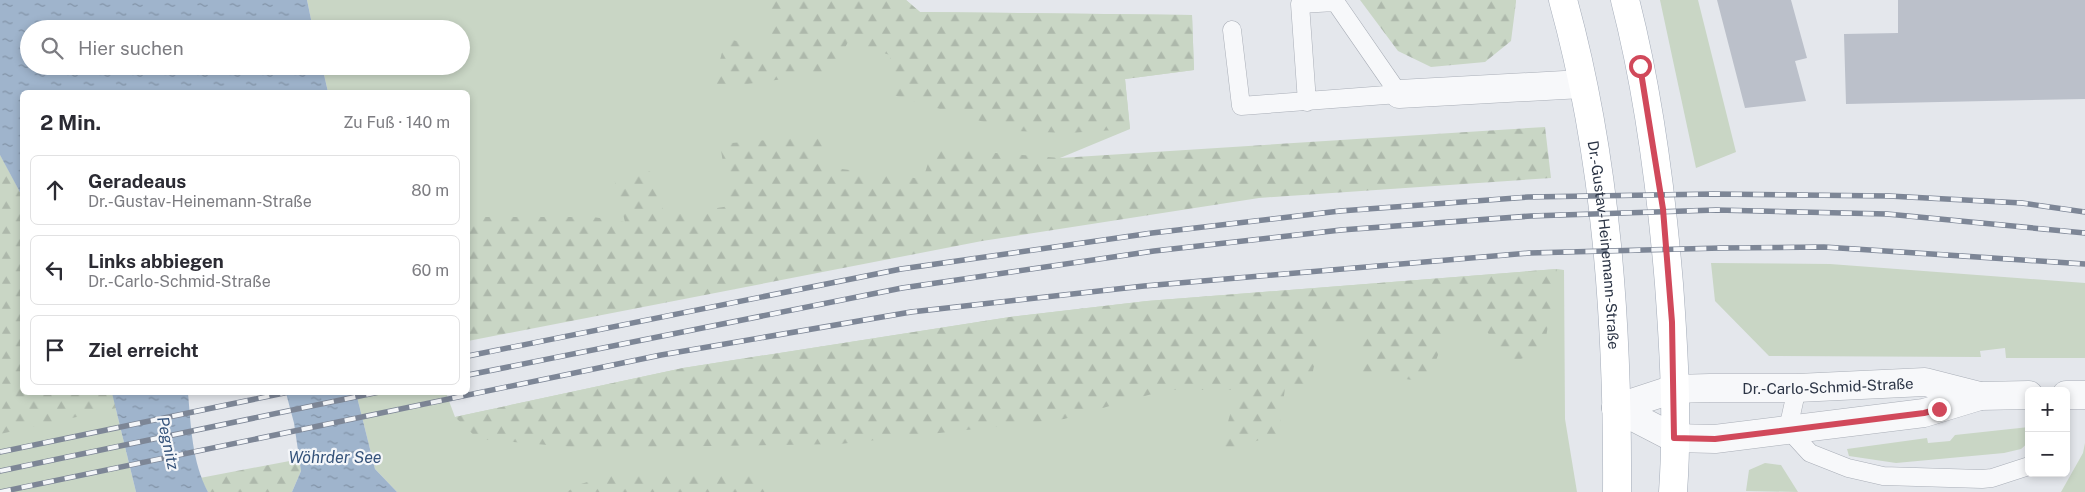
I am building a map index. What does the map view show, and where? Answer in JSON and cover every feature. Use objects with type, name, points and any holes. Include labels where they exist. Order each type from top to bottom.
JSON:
[{"type":"main road","name":"Dr.-Gustav-Heinemann-Straße","points":[[1563,0],[1582,84],[1594,150],[1608,260],[1616,408],[1617,492]]},
{"type":"main road","points":[[1625,0],[1640,66],[1659,174],[1672,322],[1674,389],[1673,492]]},
{"type":"street","points":[[1399,94],[1582,84]]},
{"type":"street","name":"Dr.-Carlo-Schmid-Straße","points":[[1616,408],[1674,389],[1797,388],[1925,382],[1980,396],[2025,395]]},
{"type":"street","points":[[2070,395],[2085,395]]},
{"type":"street","name":"Dr.-Carlo-Schmid-Straße","points":[[1616,408],[1674,438],[1715,439],[1924,413],[1980,396]]},
{"type":"lane","points":[[1232,30],[1241,106],[1306,102],[1399,94],[1335,1],[1300,4],[1306,102]]},
{"type":"lane","points":[[1797,388],[1788,429],[1810,453],[1848,468],[1883,476],[1982,479],[2025,467]]},
{"type":"green space","points":[[307,0],[906,0],[920,12],[1192,15],[1194,70],[1125,79],[1130,129],[1060,158],[470,264],[470,90],[328,90],[324,75],[470,75],[470,20],[311,20]]},
{"type":"green space","points":[[748,0],[906,0],[920,12],[1192,15],[1194,70],[1125,79],[1130,129],[1068,133],[1014,131],[893,95],[890,55],[848,42],[832,72],[712,89],[726,38],[767,50],[774,12]]},
{"type":"green space","points":[[1360,0],[1516,0],[1511,41],[1485,62],[1431,67],[1398,51]]},
{"type":"green space","points":[[1660,0],[1698,0],[1736,152],[1696,168]]},
{"type":"green space","points":[[1545,127],[1551,178],[1259,198],[982,241],[470,341],[470,217],[593,217],[625,222],[613,174],[650,171],[665,216],[730,206],[720,144],[825,135],[825,167],[923,179],[933,148],[1060,158]]},
{"type":"green space","points":[[0,155],[20,192],[20,395],[112,395],[136,492],[0,492]]},
{"type":"green space","points":[[0,155],[20,192],[20,395],[113,395],[117,408],[0,434]]},
{"type":"green space","points":[[1711,263],[1830,264],[2085,283],[2085,358],[2006,358],[2005,348],[1980,351],[1981,357],[1769,356],[1715,301]]},
{"type":"green space","points":[[1557,269],[1564,270],[1565,419],[1577,492],[397,492],[375,469],[356,395],[447,395],[455,417],[683,368],[1010,317],[1147,301]]},
{"type":"green space","points":[[1557,269],[1544,350],[1508,364],[1481,322],[1448,328],[1428,382],[1360,373],[1359,326],[1322,326],[1309,391],[1285,388],[1279,433],[1225,452],[1224,436],[1237,390],[1166,390],[1064,419],[840,444],[582,448],[478,439],[455,417],[683,368],[1010,317],[1147,301]]},
{"type":"green space","points":[[2025,427],[2025,446],[2021,449],[2004,453],[1896,463],[1849,456],[1847,449],[1927,438],[1928,443],[1950,441],[1955,435]]},
{"type":"green space","points":[[2085,443],[2085,492],[2061,492],[2070,477],[2083,453]]},
{"type":"green space","points":[[300,459],[301,471],[292,492],[208,492],[200,478]]},
{"type":"green space","points":[[1765,463],[1781,465],[1798,492],[1746,491],[1749,470]]},
{"type":"green space","points":[[616,473],[749,473],[781,492],[566,492],[581,484]]},
{"type":"water","points":[[0,0],[307,0],[311,20],[20,20],[20,75],[324,75],[328,90],[20,90],[20,192],[0,155]]},
{"type":"water","name":"Pegnitz","points":[[112,395],[188,395],[195,456],[208,492],[136,492]]},
{"type":"water","name":"Wöhrder See","points":[[287,395],[356,395],[375,469],[397,492],[292,492],[301,471],[294,423]]},
{"type":"building","points":[[1717,0],[1791,0],[1807,58],[1795,61],[1806,101],[1745,108]]},
{"type":"building","points":[[1898,0],[2085,0],[2085,99],[1846,104],[1844,34],[1898,33]]},
{"type":"railway","points":[[470,356],[901,269],[1152,233],[1340,211],[1528,197],[1713,194],[1889,196],[2022,203],[2085,212]]},
{"type":"railway","points":[[470,375],[902,288],[1154,251],[1341,230],[1531,216],[1716,210],[1887,214],[2085,233]]},
{"type":"railway","points":[[470,395],[661,355],[911,312],[1144,286],[1529,253],[1824,247],[2085,264]]},
{"type":"railway","points":[[0,452],[275,395]]},
{"type":"railway","points":[[0,471],[365,395]]},
{"type":"railway","points":[[0,492],[468,395]]},
{"type":"route","points":[[1640,66],[1659,174],[1663,209],[1672,322],[1674,438],[1715,439],[1924,413],[1939,409]]}]
